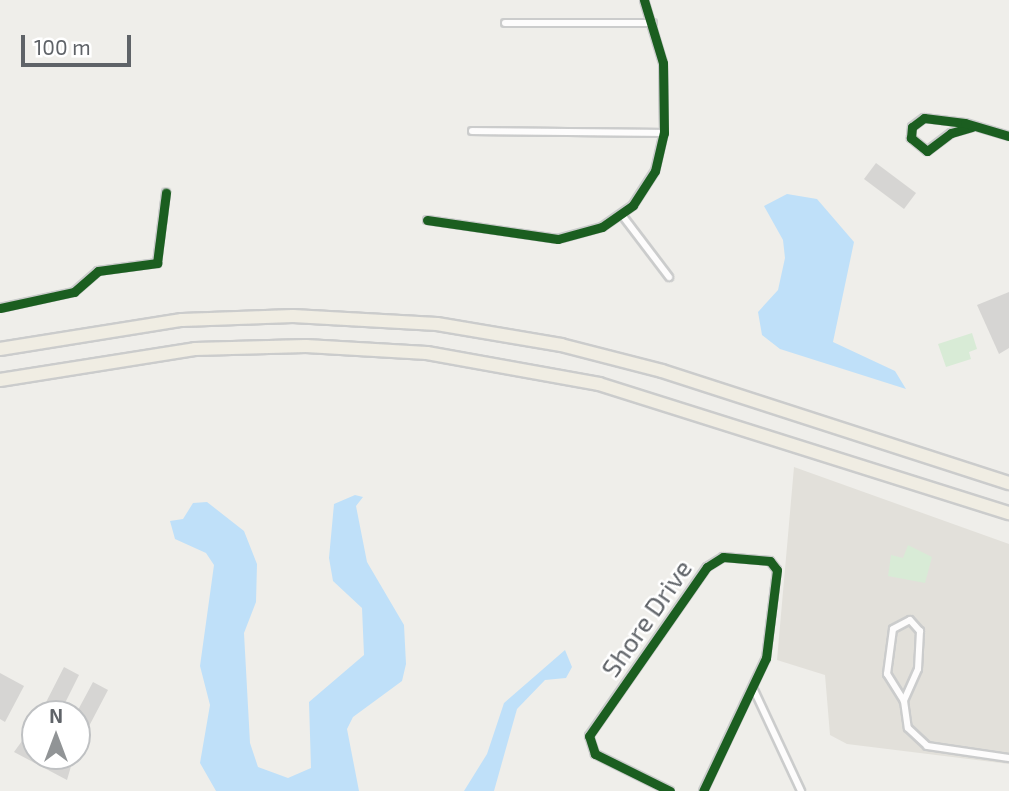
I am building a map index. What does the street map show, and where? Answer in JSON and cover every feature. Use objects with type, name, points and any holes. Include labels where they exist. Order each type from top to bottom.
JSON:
[{"type":"highway","points":[[0,349],[182,320],[293,316],[437,324],[636,364],[1009,481]]},
{"type":"highway","points":[[0,380],[205,348],[427,353],[598,384],[990,506],[1009,515]]},
{"type":"street","points":[[427,220],[558,239],[589,233],[622,215],[651,181],[664,133],[663,63],[644,0]]},
{"type":"street","points":[[505,23],[653,23]]},
{"type":"street","points":[[972,127],[951,133],[927,152],[911,138],[912,127],[925,118],[972,127],[1009,136]]},
{"type":"street","points":[[471,131],[664,133]]},
{"type":"street","points":[[0,308],[74,292],[98,271],[153,265],[160,258],[166,193]]},
{"type":"street","points":[[622,215],[668,277]]},
{"type":"street","name":"Shore Drive","points":[[670,791],[595,754],[589,736],[707,566],[723,557],[770,561],[777,570],[770,644],[753,687]]},
{"type":"street","points":[[904,701],[915,681],[920,634],[906,620],[893,629],[887,674],[904,701],[908,728],[927,746],[1009,758]]},
{"type":"street","points":[[703,791],[753,687]]},
{"type":"street","points":[[753,687],[801,791]]},
{"type":"shaded area","points":[[794,467],[1009,544],[1009,764],[847,744],[830,735],[825,675],[777,660]]},
{"type":"green space","points":[[972,333],[977,349],[969,352],[971,359],[946,367],[938,344]]},
{"type":"green space","points":[[908,545],[932,557],[925,583],[888,576],[891,555],[903,558]]},
{"type":"water","points":[[787,194],[817,199],[854,242],[833,342],[895,371],[906,389],[780,349],[762,335],[758,312],[778,290],[785,258],[783,240],[764,206]]},
{"type":"water","points":[[355,495],[363,497],[356,506],[367,562],[404,625],[406,664],[402,681],[353,717],[347,729],[359,791],[216,791],[200,763],[210,705],[200,666],[214,565],[206,553],[175,539],[170,521],[183,519],[193,503],[207,502],[244,531],[257,564],[256,602],[244,633],[250,743],[258,767],[288,778],[311,768],[309,702],[364,655],[362,608],[333,581],[329,558],[334,504]]},
{"type":"water","points":[[565,650],[572,667],[566,678],[545,680],[517,709],[494,791],[464,791],[487,754],[504,703]]},
{"type":"building","points":[[876,163],[916,193],[904,209],[864,179]]},
{"type":"building","points":[[1009,292],[1009,348],[999,354],[977,305]]},
{"type":"building","points":[[64,667],[79,675],[66,700],[47,700]]},
{"type":"building","points":[[0,673],[24,686],[5,722],[0,719]]},
{"type":"building","points":[[93,682],[108,690],[91,722],[91,700],[83,700]]},
{"type":"building","points":[[21,742],[21,756],[14,752]]},
{"type":"building","points":[[48,770],[70,770],[67,780]]},
{"type":"cycle path","points":[[427,220],[558,239],[602,227],[633,205],[655,171],[664,133],[663,63],[644,0]]},
{"type":"cycle path","points":[[972,127],[951,133],[927,151],[911,138],[912,127],[924,118],[965,123],[1009,136]]},
{"type":"cycle path","points":[[0,308],[74,292],[98,271],[157,263],[166,193]]},
{"type":"cycle path","points":[[670,791],[595,754],[589,736],[707,567],[723,557],[770,561],[777,570],[766,658],[703,791]]}]
